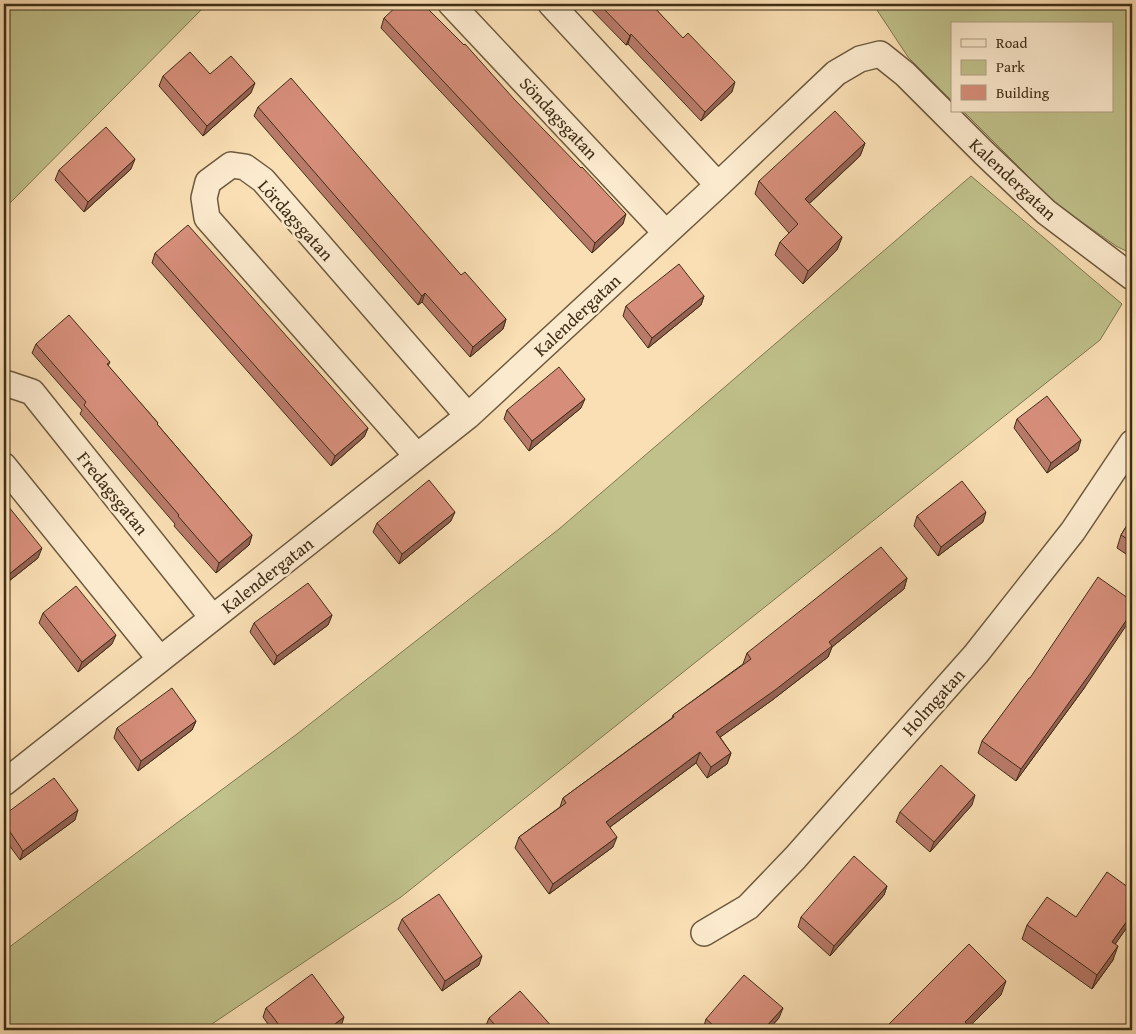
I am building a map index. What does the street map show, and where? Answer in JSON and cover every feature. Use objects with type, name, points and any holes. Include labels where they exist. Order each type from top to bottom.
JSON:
[{"type":"street","name":"Söndagsgatan","points":[[451,4],[666,233]]},
{"type":"street","points":[[551,4],[718,185]]},
{"type":"street","name":"Kalendergatan","points":[[4,783],[468,416],[836,73],[860,58],[880,54],[905,74],[1046,212],[1132,277]]},
{"type":"street","name":"Lördagsgatan","points":[[417,456],[207,218],[204,198],[208,182],[231,165],[245,167],[263,180],[468,416]]},
{"type":"street","name":"Fredagsgatan","points":[[4,387],[8,384],[32,392],[212,618]]},
{"type":"street","name":"Holmgatan","points":[[704,933],[748,907],[795,858],[976,654],[1073,531],[1132,443]]},
{"type":"street","points":[[4,466],[160,660]]},
{"type":"green space","points":[[4,4],[207,4],[4,209]]},
{"type":"green space","points":[[873,4],[1132,4],[1132,254],[1116,246],[1055,203],[964,112],[1114,112],[1114,22],[951,22],[951,100],[908,57]]},
{"type":"green space","points":[[971,176],[1122,304],[1100,340],[401,897],[203,1030],[4,1030],[4,951],[297,734],[559,529]]},
{"type":"building","points":[[399,4],[423,4],[465,44],[514,99],[626,214],[595,243],[384,18]]},
{"type":"building","points":[[599,4],[651,4],[683,38],[688,33],[735,82],[705,112],[631,34],[630,36]]},
{"type":"building","points":[[190,52],[210,74],[231,56],[255,83],[207,126],[163,76]]},
{"type":"building","points":[[291,78],[461,275],[465,272],[506,319],[473,347],[425,293],[422,296],[258,107]]},
{"type":"building","points":[[835,111],[865,143],[805,199],[842,237],[808,271],[780,242],[798,224],[759,181]]},
{"type":"building","points":[[106,127],[135,159],[88,202],[59,170]]},
{"type":"building","points":[[188,225],[368,428],[335,456],[155,253]]},
{"type":"building","points":[[679,264],[704,296],[652,338],[626,306]]},
{"type":"building","points":[[69,315],[110,362],[107,364],[252,535],[219,563],[84,405],[86,402],[36,344]]},
{"type":"building","points":[[559,367],[585,399],[532,441],[507,410]]},
{"type":"building","points":[[1047,396],[1081,440],[1051,463],[1017,419]]},
{"type":"building","points":[[429,480],[455,512],[402,554],[377,523]]},
{"type":"building","points":[[962,481],[986,512],[941,547],[917,516]]},
{"type":"building","points":[[4,501],[42,548],[8,575],[4,570]]},
{"type":"building","points":[[1132,517],[1132,542],[1121,535]]},
{"type":"building","points":[[881,547],[907,578],[829,642],[832,646],[716,732],[731,753],[711,767],[700,752],[606,822],[617,837],[553,884],[519,837],[566,803],[563,798],[751,659],[747,653]]},
{"type":"building","points":[[1098,577],[1132,601],[1132,612],[1021,769],[982,741],[1030,678]]},
{"type":"building","points":[[308,583],[332,615],[277,656],[254,623]]},
{"type":"building","points":[[76,586],[116,635],[82,662],[43,613]]},
{"type":"building","points":[[172,688],[196,721],[141,761],[117,728]]},
{"type":"building","points":[[941,765],[975,795],[934,842],[900,812]]},
{"type":"building","points":[[54,778],[78,810],[23,851],[4,823],[4,815]]},
{"type":"building","points":[[854,856],[887,886],[834,946],[801,917]]},
{"type":"building","points":[[1107,872],[1132,890],[1132,914],[1112,942],[1118,946],[1097,975],[1027,925],[1047,897],[1076,917]]},
{"type":"building","points":[[439,894],[482,956],[445,981],[402,919]]},
{"type":"building","points":[[969,944],[1006,981],[965,1022],[973,1030],[884,1029]]},
{"type":"building","points":[[312,974],[344,1017],[327,1030],[283,1030],[266,1008]]},
{"type":"building","points":[[744,975],[783,1008],[763,1030],[719,1030],[706,1019]]},
{"type":"building","points":[[520,991],[555,1030],[499,1030],[489,1018]]}]
